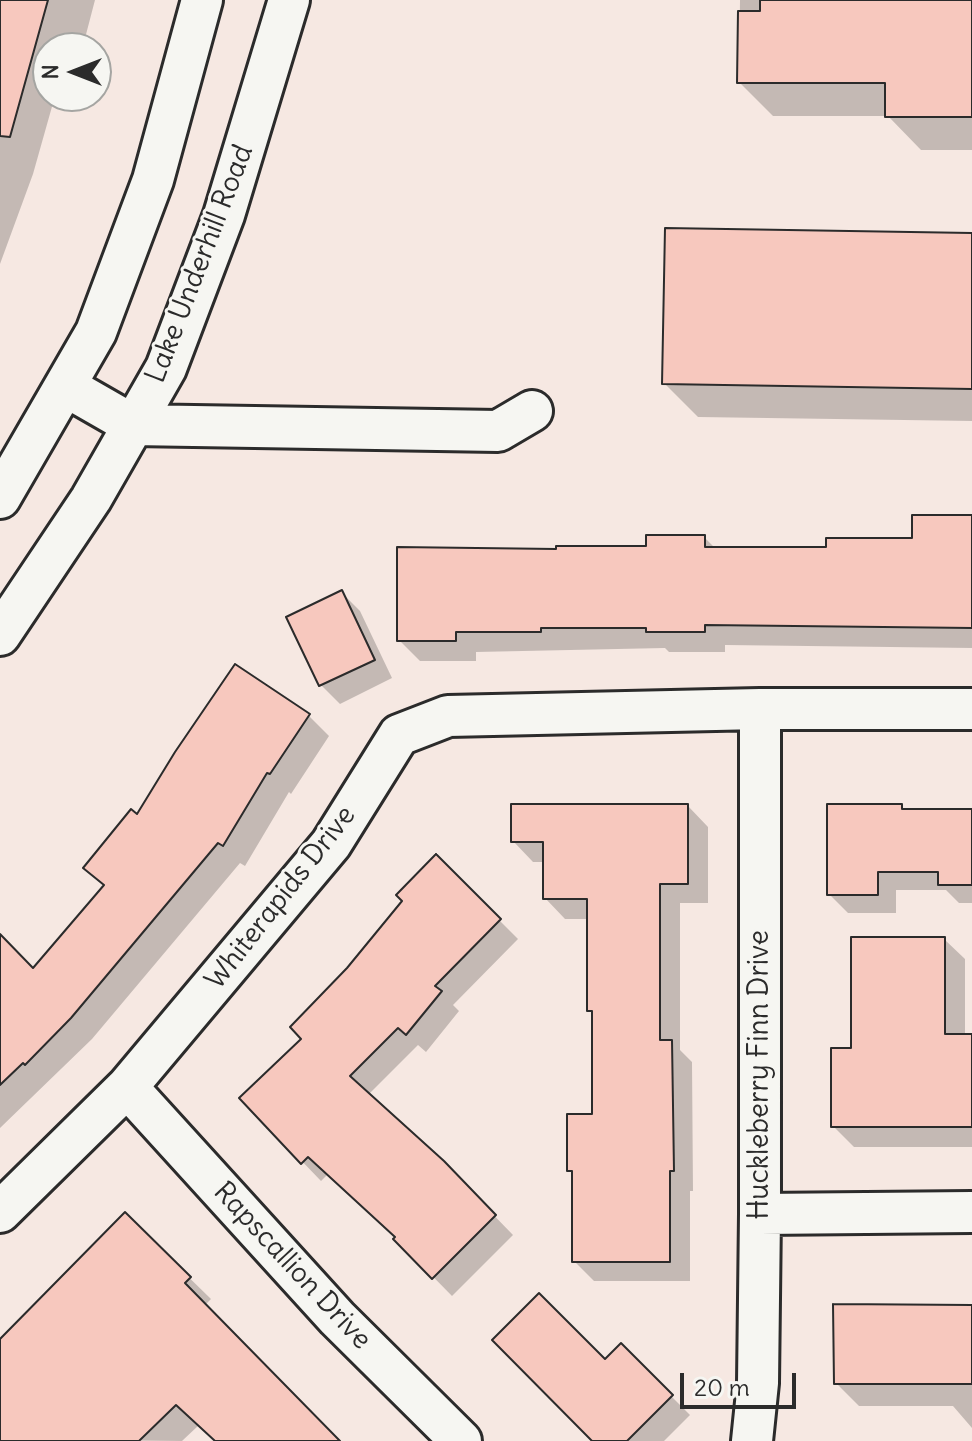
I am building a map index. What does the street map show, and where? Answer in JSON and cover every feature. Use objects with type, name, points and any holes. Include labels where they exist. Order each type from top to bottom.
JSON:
[{"type":"street","points":[[0,498],[96,332],[153,180],[202,0]]},
{"type":"street","name":"Lake Underhill Road","points":[[0,635],[91,499],[166,368],[224,215],[289,0]]},
{"type":"street","points":[[65,386],[133,425],[498,431],[532,411]]},
{"type":"street","name":"Whiterapids Drive","points":[[0,1212],[127,1087],[331,844],[399,735],[448,716],[760,709],[972,709]]},
{"type":"street","name":"Huckleberry Finn Drive","points":[[752,1441],[758,1383],[760,1214],[760,709]]},
{"type":"street","name":"Rapscallion Drive","points":[[127,1087],[337,1318],[461,1441]]},
{"type":"street","points":[[760,1214],[972,1212]]},
{"type":"building","points":[[0,0],[48,0],[39,32],[32,32],[32,58],[10,137],[0,136]]},
{"type":"building","points":[[760,0],[972,0],[972,117],[885,117],[885,83],[737,83],[738,11],[760,11]]},
{"type":"building","points":[[665,228],[972,233],[972,389],[662,384]]},
{"type":"building","points":[[912,515],[972,515],[972,628],[705,625],[705,632],[646,632],[646,628],[541,628],[541,632],[456,632],[456,641],[397,641],[397,547],[556,549],[556,546],[646,546],[646,535],[705,535],[705,547],[826,547],[826,538],[912,538]]},
{"type":"building","points":[[342,590],[375,660],[319,686],[286,617]]},
{"type":"building","points":[[235,664],[310,714],[270,774],[267,773],[223,846],[218,843],[71,1018],[25,1065],[23,1063],[0,1085],[0,934],[33,968],[104,885],[83,868],[131,809],[137,814]]},
{"type":"building","points":[[511,804],[688,804],[688,884],[660,884],[660,1040],[672,1040],[674,1171],[670,1171],[670,1262],[572,1262],[572,1171],[567,1171],[567,1114],[592,1114],[592,1011],[587,1011],[587,899],[543,899],[543,842],[511,842]]},
{"type":"building","points":[[827,804],[902,804],[902,809],[972,809],[972,885],[938,885],[938,872],[878,872],[878,895],[827,895]]},
{"type":"building","points":[[436,854],[501,919],[435,986],[442,991],[406,1035],[398,1028],[350,1076],[444,1161],[496,1215],[432,1279],[393,1239],[395,1237],[308,1157],[301,1164],[239,1098],[301,1039],[290,1027],[347,968],[402,901],[396,895]]},
{"type":"building","points":[[851,937],[945,937],[945,1034],[972,1034],[972,1127],[831,1127],[831,1048],[851,1048]]},
{"type":"building","points":[[125,1212],[191,1277],[185,1283],[340,1441],[215,1441],[176,1405],[139,1441],[0,1441],[0,1339]]},
{"type":"building","points":[[539,1293],[605,1359],[621,1343],[673,1395],[627,1441],[592,1441],[492,1340]]},
{"type":"building","points":[[833,1304],[972,1305],[972,1384],[834,1384]]}]
